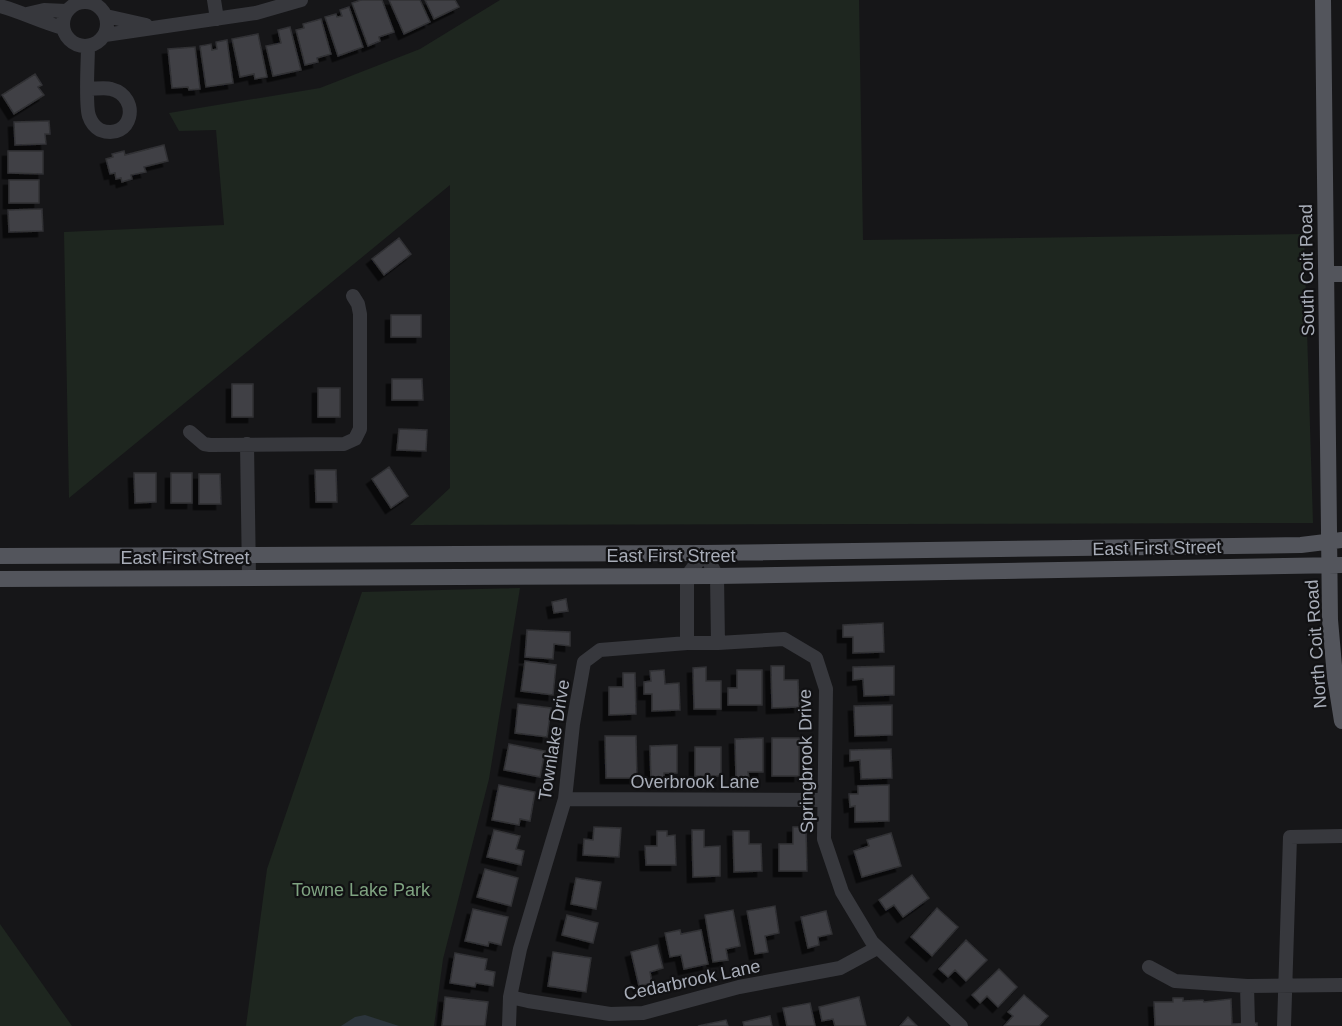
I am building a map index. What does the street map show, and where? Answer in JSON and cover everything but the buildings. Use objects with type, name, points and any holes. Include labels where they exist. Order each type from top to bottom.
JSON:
[{"type":"main road","name":"South Coit Road","points":[[1323,0],[1334,274],[1336,565]]},
{"type":"main road","name":"East First Street","points":[[0,556],[704,553],[1301,545],[1336,540]]},
{"type":"main road","name":"East First Street","points":[[0,579],[717,576],[1336,565]]},
{"type":"main road","name":"North Coit Road","points":[[1336,565],[1330,620],[1342,721]]},
{"type":"street","points":[[214,0],[217,19]]},
{"type":"street","points":[[105,35],[154,26],[256,13],[301,0]]},
{"type":"street","points":[[27,14],[86,2],[154,26]]},
{"type":"street","points":[[72,5],[63,28],[67,38],[72,42],[88,46],[96,44],[105,35],[107,29],[100,7]]},
{"type":"street","points":[[0,6],[63,28]]},
{"type":"street","points":[[88,46],[88,89]]},
{"type":"street","points":[[190,432],[204,444],[210,445],[344,444],[355,439],[359,434],[360,314],[353,296]]},
{"type":"street","points":[[247,444],[249,577]]},
{"type":"street","points":[[687,643],[687,576],[704,553],[717,576],[718,643]]},
{"type":"street","name":"Springbrook Drive","points":[[718,643],[784,639],[816,658],[825,689],[824,838],[842,892],[877,948],[961,1026]]},
{"type":"street","name":"Townlake Drive","points":[[509,1026],[510,997],[520,949],[565,799],[573,724],[584,662],[600,650],[687,643],[718,643]]},
{"type":"street","name":"Overbrook Lane","points":[[565,799],[824,800]]},
{"type":"street","points":[[1284,1026],[1290,837],[1342,836]]},
{"type":"street","name":"Cedarbrook Lane","points":[[510,997],[610,1014],[643,1013],[739,987],[840,968],[877,948]]},
{"type":"street","points":[[1149,967],[1175,981],[1247,986],[1342,985]]},
{"type":"street","points":[[1247,986],[1248,1024]]},
{"type":"green space","points":[[500,0],[859,0],[863,240],[1304,234],[1313,523],[410,525],[450,488],[450,185],[69,498],[64,232],[224,225],[216,130],[179,131],[169,113],[320,88],[420,49]]},
{"type":"green space","name":"Towne Lake Park","points":[[520,588],[489,779],[443,959],[434,1026],[246,1026],[267,869],[362,592]]},
{"type":"green space","points":[[0,924],[72,1026],[0,1026]]},
{"type":"shaded area","points":[[365,1015],[399,1026],[341,1026],[355,1017]]}]
